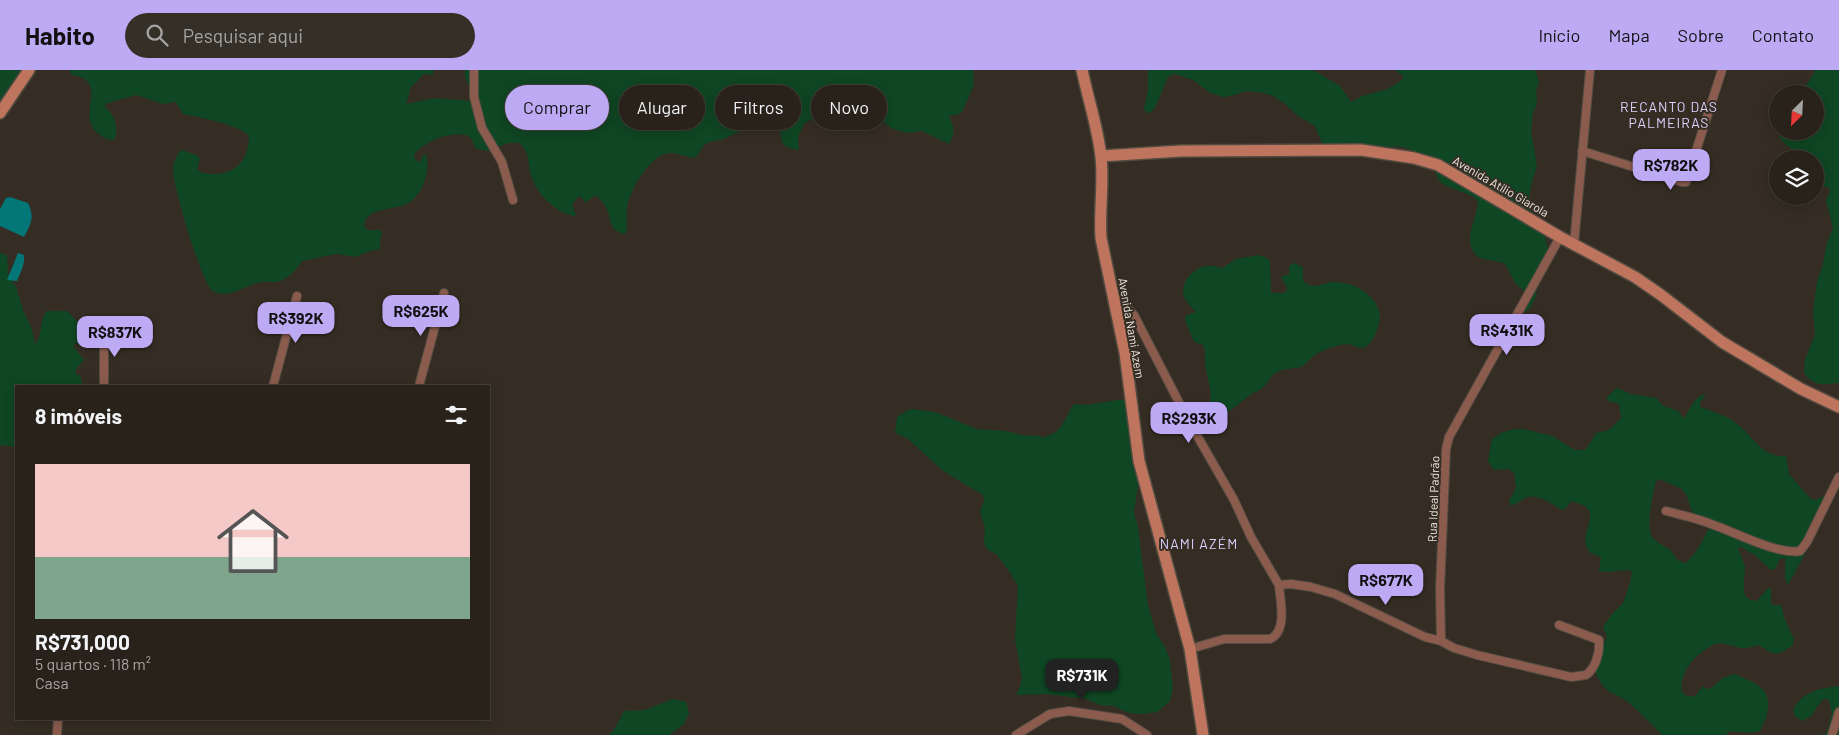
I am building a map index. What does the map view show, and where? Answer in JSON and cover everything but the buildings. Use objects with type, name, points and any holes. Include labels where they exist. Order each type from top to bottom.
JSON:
[{"type":"street","points":[[0,113],[29,70]]},
{"type":"street","points":[[474,70],[474,96],[482,128],[502,162],[513,200]]},
{"type":"street","name":"Avenida Nami Azem","points":[[1082,70],[1101,156],[1101,238],[1125,353],[1139,461],[1190,649],[1203,735]]},
{"type":"street","points":[[1574,244],[1590,70]]},
{"type":"street","points":[[1582,151],[1686,182],[1722,70]]},
{"type":"street","name":"Avenida Atílio Giarola","points":[[1101,156],[1181,151],[1361,150],[1414,158],[1438,165],[1560,237],[1635,277],[1722,342],[1801,388],[1839,407]]},
{"type":"street","name":"Rua Ideal Padrão","points":[[1441,641],[1440,589],[1446,449],[1449,437],[1560,237]]},
{"type":"street","points":[[1112,292],[1134,315],[1196,435],[1234,500],[1251,537],[1279,585],[1281,616],[1280,629],[1275,637],[1270,639],[1224,638],[1190,649]]},
{"type":"street","points":[[419,385],[444,293]]},
{"type":"street","points":[[273,385],[297,296]]},
{"type":"street","points":[[104,330],[104,385]]},
{"type":"street","points":[[1666,511],[1710,523],[1774,548],[1793,552],[1800,551],[1807,542],[1839,477]]},
{"type":"street","points":[[1279,585],[1291,584],[1311,587],[1335,594],[1425,637],[1486,658],[1571,677],[1586,675],[1592,668],[1600,650],[1599,640],[1560,625]]},
{"type":"street","points":[[1016,735],[1050,714],[1069,711],[1122,719],[1147,735]]},
{"type":"street","points":[[1832,735],[1839,712]]},
{"type":"street","points":[[57,735],[58,720]]},
{"type":"green space","points":[[0,70],[32,70],[14,104],[0,112]]},
{"type":"green space","points":[[69,70],[434,70],[433,75],[424,74],[411,87],[406,104],[434,98],[472,101],[465,70],[973,70],[974,85],[962,112],[949,116],[954,130],[949,144],[922,131],[907,133],[893,129],[887,125],[887,85],[811,85],[811,119],[804,124],[798,137],[799,150],[790,148],[783,143],[780,131],[769,130],[801,130],[801,85],[715,85],[715,130],[742,130],[723,139],[707,143],[694,158],[674,153],[663,154],[649,165],[632,191],[627,207],[627,231],[624,234],[618,232],[612,226],[607,210],[597,196],[594,196],[585,203],[581,196],[577,198],[572,205],[576,215],[574,216],[560,211],[548,202],[534,182],[527,155],[520,143],[509,143],[486,151],[475,148],[472,139],[467,135],[446,136],[432,141],[414,154],[418,162],[421,161],[423,155],[426,155],[427,161],[424,184],[416,197],[404,205],[380,210],[366,219],[364,225],[367,230],[379,230],[382,232],[380,249],[356,257],[336,254],[302,261],[291,274],[280,281],[261,282],[225,294],[213,291],[202,272],[189,235],[173,171],[176,157],[181,150],[197,155],[200,159],[197,170],[201,172],[221,174],[229,172],[240,164],[244,158],[249,135],[226,124],[183,114],[176,102],[163,104],[136,95],[105,104],[105,107],[114,118],[116,127],[114,140],[107,139],[100,135],[93,127],[90,119],[91,91],[89,84],[84,78],[72,75]]},
{"type":"green space","points":[[1148,70],[1313,70],[1340,86],[1351,102],[1362,96],[1388,89],[1403,79],[1403,76],[1395,70],[1535,70],[1539,82],[1536,90],[1537,104],[1533,113],[1531,131],[1537,166],[1531,185],[1528,206],[1545,235],[1548,251],[1539,278],[1535,299],[1530,308],[1522,314],[1525,292],[1516,284],[1505,264],[1479,257],[1472,248],[1470,241],[1477,211],[1477,200],[1440,182],[1430,163],[1419,154],[1401,147],[1331,149],[1322,143],[1315,126],[1298,116],[1273,96],[1246,91],[1223,97],[1210,93],[1193,80],[1175,74],[1168,77],[1155,108],[1151,112],[1146,113],[1144,108],[1148,91]]},
{"type":"green space","points":[[1815,70],[1839,70],[1839,383],[1824,384],[1812,381],[1804,373],[1805,360],[1815,334],[1813,312],[1817,282],[1833,228],[1826,200],[1830,191],[1829,188],[1824,187],[1824,150],[1793,150],[1781,140],[1824,140],[1824,85],[1806,85]]},
{"type":"green space","points":[[0,253],[7,255],[8,273],[16,287],[23,310],[32,329],[35,344],[47,311],[67,311],[81,325],[87,344],[84,346],[75,343],[73,346],[84,360],[77,368],[75,374],[80,375],[83,385],[15,385],[15,447],[0,445]]},
{"type":"green space","points":[[1259,255],[1267,258],[1270,262],[1271,293],[1286,292],[1287,288],[1281,277],[1289,274],[1289,266],[1294,263],[1303,267],[1303,279],[1307,284],[1317,286],[1340,282],[1356,287],[1370,296],[1378,309],[1379,325],[1375,336],[1366,347],[1360,348],[1344,344],[1322,351],[1301,367],[1278,371],[1262,388],[1232,409],[1211,417],[1210,388],[1205,365],[1205,350],[1203,345],[1194,342],[1185,320],[1186,315],[1196,312],[1185,299],[1183,288],[1191,274],[1201,267],[1222,268],[1236,259]]},
{"type":"green space","points":[[1617,388],[1631,394],[1656,398],[1664,406],[1678,411],[1684,419],[1695,401],[1704,394],[1705,396],[1700,402],[1700,407],[1732,420],[1770,454],[1786,456],[1789,474],[1810,498],[1815,500],[1827,497],[1807,550],[1788,585],[1785,578],[1785,558],[1780,559],[1775,569],[1771,570],[1756,556],[1741,547],[1738,548],[1745,568],[1744,589],[1747,598],[1757,601],[1767,589],[1771,588],[1771,603],[1773,605],[1781,605],[1785,620],[1794,639],[1793,645],[1776,654],[1759,645],[1743,648],[1724,644],[1713,645],[1690,663],[1682,682],[1683,693],[1688,696],[1695,696],[1703,686],[1710,689],[1723,678],[1735,674],[1751,681],[1764,691],[1767,696],[1767,714],[1760,731],[1750,733],[1727,732],[1728,735],[1662,735],[1628,702],[1605,688],[1597,676],[1596,669],[1600,650],[1607,638],[1603,627],[1623,603],[1632,571],[1599,571],[1601,557],[1591,553],[1586,547],[1585,541],[1590,517],[1586,507],[1571,501],[1562,510],[1546,500],[1532,496],[1510,505],[1509,501],[1516,488],[1514,473],[1508,469],[1494,470],[1488,461],[1492,439],[1501,433],[1514,429],[1524,429],[1552,436],[1575,450],[1585,450],[1596,433],[1609,430],[1621,418],[1619,404],[1606,398]],"holes":[[[1659,479],[1682,489],[1687,496],[1693,514],[1710,526],[1700,546],[1686,563],[1677,560],[1675,555],[1654,539],[1651,534],[1649,520],[1656,481]]]},
{"type":"green space","points":[[1127,400],[1144,472],[1138,486],[1134,512],[1138,527],[1148,606],[1157,635],[1165,647],[1170,660],[1173,689],[1170,701],[1157,712],[1143,714],[1129,713],[1113,706],[1100,705],[1086,699],[1047,694],[1016,695],[1022,678],[1015,639],[1018,586],[996,554],[988,550],[984,544],[985,528],[980,512],[984,500],[983,495],[943,471],[908,439],[895,433],[897,417],[910,409],[935,412],[977,429],[1006,431],[1021,435],[1041,436],[1042,438],[1053,434],[1059,429],[1074,404],[1087,405]]},
{"type":"green space","points":[[1839,686],[1839,735],[1823,735],[1827,732],[1832,713],[1829,700],[1822,700],[1811,716],[1802,721],[1795,716],[1793,711],[1796,705],[1806,695],[1825,688]]},
{"type":"green space","points":[[673,699],[686,702],[689,713],[684,724],[669,735],[609,735],[624,711],[645,710]]},
{"type":"water","points":[[10,197],[28,203],[30,208],[32,217],[24,237],[0,226],[0,209],[6,198]]},
{"type":"water","points":[[18,253],[24,255],[24,262],[17,281],[7,280]]},
{"type":"district","name":"RECANTO DAS PALMEIRAS","points":[[1669,114]]},
{"type":"district","name":"NAMI AZÉM","points":[[1199,543]]}]
